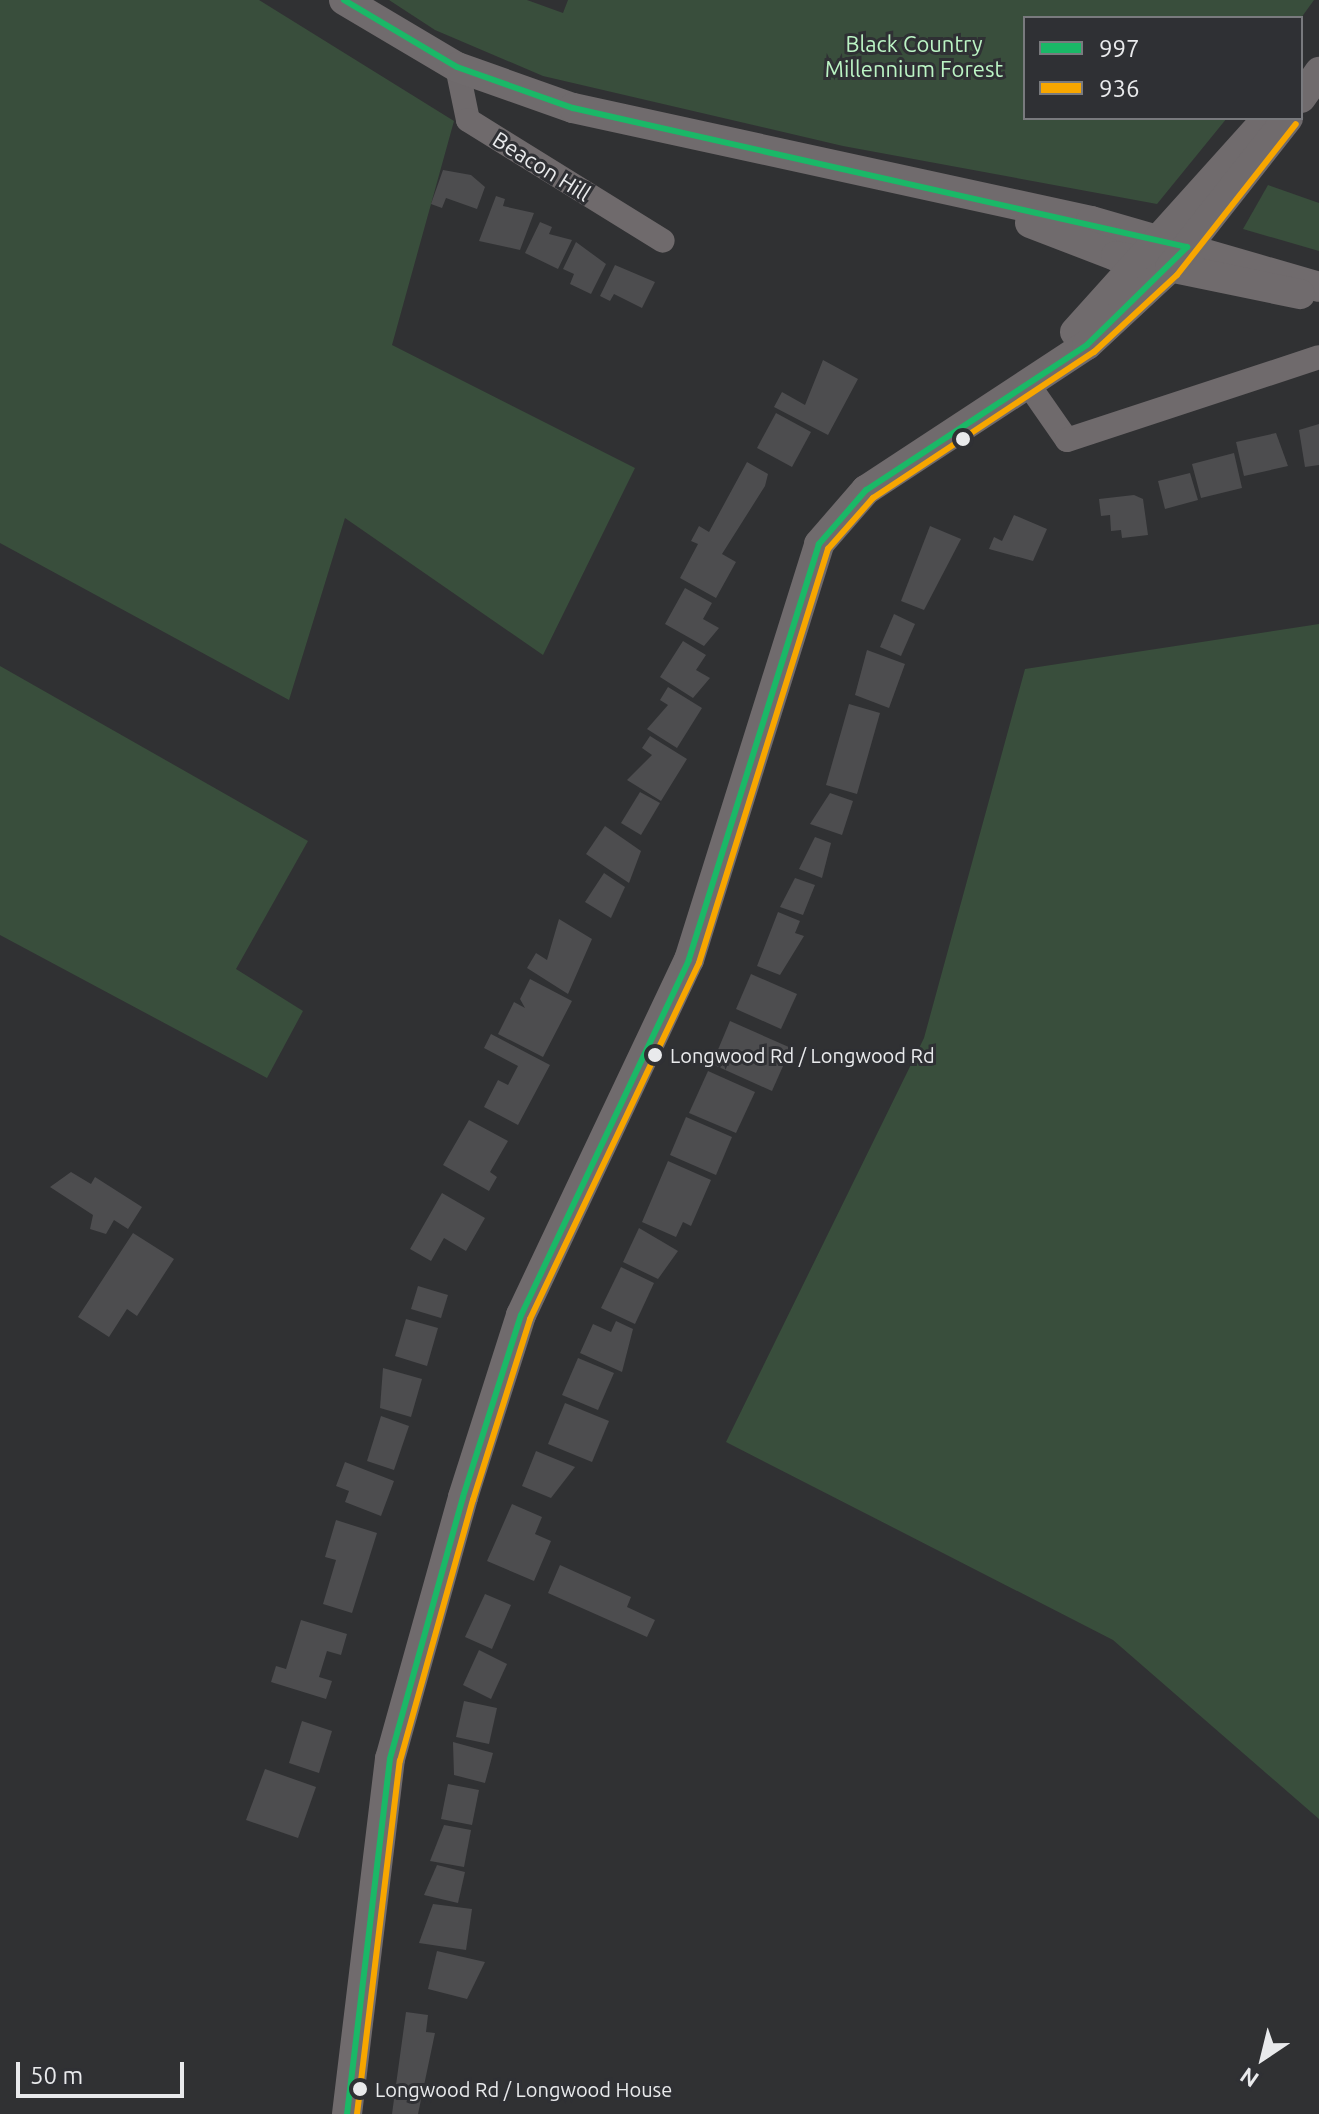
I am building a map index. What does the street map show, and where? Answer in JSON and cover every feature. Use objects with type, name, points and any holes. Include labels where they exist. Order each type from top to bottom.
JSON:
[{"type":"main road","points":[[344,0],[457,67],[573,108],[946,192],[1319,297]]},
{"type":"main road","points":[[1164,254],[1265,120]]},
{"type":"main road","points":[[347,2114],[390,1759],[467,1482],[521,1315],[689,960],[815,555],[866,490],[1087,345],[1164,254],[1286,120]]},
{"type":"main road","points":[[1164,254],[1319,287]]},
{"type":"street","name":"Beacon Hill","points":[[457,67],[468,120],[663,241]]},
{"type":"street","points":[[1028,384],[1067,440],[1319,357]]},
{"type":"green space","points":[[0,0],[259,0],[454,121],[392,345],[635,468],[543,655],[345,518],[289,700],[0,543]]},
{"type":"green space","name":"Black Country Millennium Forest","points":[[389,0],[527,0],[563,13],[568,0],[1314,0],[1302,16],[1023,16],[1023,120],[1225,120],[1157,204],[843,146],[543,76],[435,30]]},
{"type":"green space","points":[[1268,185],[1319,203],[1319,251],[1243,229]]},
{"type":"green space","points":[[1319,624],[1319,1819],[1113,1640],[726,1442],[924,1038],[1025,669]]},
{"type":"green space","points":[[0,666],[308,841],[236,969],[303,1011],[267,1078],[0,935]]},
{"type":"building","points":[[443,170],[471,175],[485,187],[477,209],[446,198],[442,208],[431,204]]},
{"type":"building","points":[[496,196],[505,199],[503,206],[534,213],[520,250],[479,241]]},
{"type":"building","points":[[540,222],[552,227],[549,234],[572,240],[558,269],[525,253]]},
{"type":"building","points":[[576,242],[606,264],[591,294],[570,284],[574,274],[563,269]]},
{"type":"building","points":[[615,265],[655,282],[642,308],[614,294],[610,301],[600,296]]},
{"type":"building","points":[[823,360],[858,379],[828,435],[774,407],[782,392],[805,405]]},
{"type":"building","points":[[776,413],[811,432],[792,467],[757,448]]},
{"type":"building","points":[[1319,424],[1319,465],[1305,467],[1299,430]]},
{"type":"building","points":[[1276,433],[1288,466],[1244,476],[1236,442]]},
{"type":"building","points":[[1234,453],[1242,488],[1201,498],[1192,464]]},
{"type":"building","points":[[747,462],[768,474],[765,486],[722,554],[736,562],[716,598],[680,578],[698,544],[691,541],[699,526],[709,532]]},
{"type":"building","points":[[1190,473],[1198,500],[1165,509],[1158,481]]},
{"type":"building","points":[[1134,495],[1143,499],[1148,535],[1122,538],[1121,530],[1111,531],[1110,515],[1101,516],[1099,499]]},
{"type":"building","points":[[1014,515],[1047,529],[1033,561],[989,549],[994,537],[1002,541]]},
{"type":"building","points":[[930,526],[961,539],[924,610],[901,601]]},
{"type":"building","points":[[685,588],[712,603],[703,619],[719,628],[704,646],[665,624]]},
{"type":"building","points":[[894,614],[915,624],[901,656],[880,647]]},
{"type":"building","points":[[683,641],[706,655],[696,670],[710,678],[693,698],[660,677]]},
{"type":"building","points":[[867,650],[905,664],[889,708],[855,695]]},
{"type":"building","points":[[668,687],[702,708],[677,748],[647,729],[668,705],[660,700]]},
{"type":"building","points":[[849,704],[880,713],[857,794],[826,785]]},
{"type":"building","points":[[650,736],[687,759],[661,801],[627,780],[652,755],[642,748]]},
{"type":"building","points":[[640,792],[660,803],[641,835],[621,823]]},
{"type":"building","points":[[830,793],[853,801],[842,835],[810,824]]},
{"type":"building","points":[[605,826],[641,851],[629,883],[586,854]]},
{"type":"building","points":[[815,837],[831,843],[822,878],[799,869]]},
{"type":"building","points":[[604,873],[625,887],[611,918],[585,902]]},
{"type":"building","points":[[795,878],[815,885],[803,915],[780,907]]},
{"type":"building","points":[[778,912],[800,921],[795,933],[804,936],[780,975],[757,966]]},
{"type":"building","points":[[559,919],[592,939],[568,994],[527,968],[536,953],[547,960]]},
{"type":"building","points":[[751,974],[797,994],[781,1029],[736,1009]]},
{"type":"building","points":[[530,979],[572,1001],[543,1057],[498,1034],[514,1002],[525,1008],[520,999]]},
{"type":"building","points":[[730,1021],[791,1048],[772,1091],[712,1064]]},
{"type":"building","points":[[491,1034],[550,1065],[518,1125],[484,1107],[498,1080],[508,1085],[518,1066],[484,1048]]},
{"type":"building","points":[[708,1071],[755,1092],[736,1133],[689,1113]]},
{"type":"building","points":[[686,1117],[732,1137],[716,1175],[670,1155]]},
{"type":"building","points":[[469,1120],[508,1141],[490,1172],[497,1177],[489,1191],[443,1165]]},
{"type":"building","points":[[668,1161],[711,1180],[691,1226],[683,1222],[676,1237],[642,1222]]},
{"type":"building","points":[[71,1172],[91,1184],[95,1177],[142,1207],[128,1229],[114,1220],[106,1234],[90,1229],[93,1215],[50,1187]]},
{"type":"building","points":[[442,1193],[485,1218],[466,1251],[444,1238],[431,1261],[410,1249]]},
{"type":"building","points":[[639,1228],[678,1251],[658,1279],[623,1262]]},
{"type":"building","points":[[133,1233],[174,1259],[137,1316],[127,1309],[109,1337],[78,1317]]},
{"type":"building","points":[[621,1267],[654,1283],[635,1324],[601,1308]]},
{"type":"building","points":[[418,1286],[448,1295],[441,1318],[411,1309]]},
{"type":"building","points":[[406,1319],[438,1328],[427,1366],[395,1356]]},
{"type":"building","points":[[616,1321],[633,1329],[622,1372],[580,1353],[593,1324],[611,1332]]},
{"type":"building","points":[[578,1358],[614,1373],[598,1410],[562,1395]]},
{"type":"building","points":[[383,1368],[422,1379],[411,1417],[380,1408]]},
{"type":"building","points":[[565,1403],[609,1421],[592,1462],[548,1444]]},
{"type":"building","points":[[381,1416],[409,1426],[394,1470],[367,1461]]},
{"type":"building","points":[[536,1451],[575,1467],[551,1498],[522,1486]]},
{"type":"building","points":[[345,1462],[394,1481],[381,1516],[345,1502],[349,1491],[336,1486]]},
{"type":"building","points":[[512,1504],[542,1517],[535,1534],[551,1541],[534,1581],[487,1561]]},
{"type":"building","points":[[336,1520],[377,1533],[352,1613],[323,1604],[336,1560],[325,1557]]},
{"type":"building","points":[[560,1565],[631,1597],[627,1607],[655,1620],[647,1637],[548,1593]]},
{"type":"building","points":[[485,1594],[511,1605],[492,1649],[465,1637]]},
{"type":"building","points":[[301,1620],[347,1634],[341,1655],[327,1651],[319,1677],[332,1681],[326,1699],[271,1682],[276,1666],[286,1669]]},
{"type":"building","points":[[479,1650],[507,1664],[491,1699],[463,1685]]},
{"type":"building","points":[[464,1701],[497,1708],[489,1744],[456,1737]]},
{"type":"building","points":[[302,1721],[332,1731],[319,1773],[289,1763]]},
{"type":"building","points":[[453,1742],[493,1753],[485,1783],[454,1775]]},
{"type":"building","points":[[265,1769],[316,1787],[298,1838],[246,1820]]},
{"type":"building","points":[[448,1784],[479,1790],[472,1825],[441,1819]]},
{"type":"building","points":[[444,1825],[471,1830],[464,1867],[430,1861]]},
{"type":"building","points":[[437,1865],[465,1872],[458,1903],[424,1895]]},
{"type":"building","points":[[433,1904],[472,1909],[466,1950],[419,1943]]},
{"type":"building","points":[[437,1951],[485,1962],[467,1999],[428,1989]]},
{"type":"building","points":[[406,2012],[428,2015],[426,2032],[435,2033],[418,2114],[392,2114]]},
{"type":"transit line","name":"997","points":[[344,0],[457,67],[573,108],[1187,247],[1087,345],[866,490],[819,544],[689,960],[521,1315],[463,1497],[390,1759],[347,2114]]},
{"type":"transit line","name":"936","points":[[357,2114],[400,1761],[473,1500],[530,1319],[699,963],[828,549],[873,498],[1094,352],[1177,275],[1296,124]]},
{"type":"place","name":"Longwood Rd / Longwood Rd","points":[[655,1055]]},
{"type":"place","name":"Longwood Rd / Longwood House","points":[[360,2089]]}]
